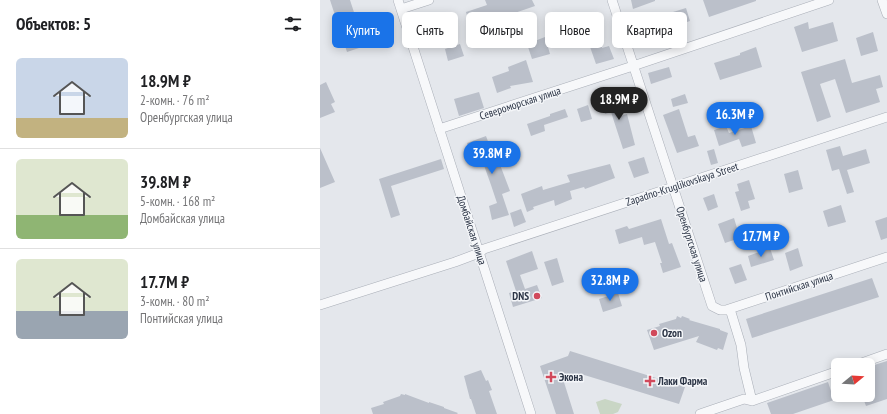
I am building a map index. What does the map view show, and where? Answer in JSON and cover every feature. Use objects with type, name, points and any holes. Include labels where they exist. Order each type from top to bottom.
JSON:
[{"type":"street","name":"Домбайская улица","points":[[398,0],[530,414]]},
{"type":"street","points":[[401,9],[429,0]]},
{"type":"street","name":"Оренбургская улица","points":[[612,0],[712,306]]},
{"type":"street","name":"Североморская улица","points":[[439,128],[633,66],[829,0]]},
{"type":"street","points":[[882,0],[887,14]]},
{"type":"street","name":"Zapadno-Kruglikovskaya Street","points":[[320,305],[479,254],[484,249],[887,117]]},
{"type":"street","name":"Понтийская улица","points":[[712,306],[723,311],[887,258]]},
{"type":"street","points":[[730,309],[741,344],[744,368],[752,401]]},
{"type":"street","points":[[875,358],[887,354]]},
{"type":"street","points":[[700,414],[744,399],[752,401],[831,373]]},
{"type":"green space","points":[[605,399],[622,404],[618,412],[613,414],[600,414],[596,402]]},
{"type":"building","points":[[330,0],[350,0],[354,12],[334,12]]},
{"type":"building","points":[[485,0],[532,0],[535,6],[518,12],[466,12],[487,5]]},
{"type":"building","points":[[631,0],[655,0],[655,1],[633,9]]},
{"type":"building","points":[[703,0],[756,0],[756,1],[709,17]]},
{"type":"building","points":[[686,8],[690,21],[687,22],[687,12],[673,12]]},
{"type":"building","points":[[808,22],[809,29],[833,22],[838,41],[802,52],[794,27]]},
{"type":"building","points":[[873,32],[878,51],[861,56],[856,38]]},
{"type":"building","points":[[545,37],[545,48],[548,48],[550,54],[532,59],[528,48],[537,48],[537,40]]},
{"type":"building","points":[[460,44],[464,56],[448,61],[445,49],[458,48],[458,45]]},
{"type":"building","points":[[609,46],[614,59],[596,64],[590,48],[604,48]]},
{"type":"building","points":[[756,47],[762,67],[720,80],[714,63],[740,55],[740,53]]},
{"type":"building","points":[[346,48],[359,48],[347,52]]},
{"type":"building","points":[[845,59],[852,83],[880,75],[883,87],[876,89],[880,102],[846,113],[835,79],[820,84],[831,117],[817,122],[801,72]]},
{"type":"building","points":[[526,60],[533,82],[510,86],[511,88],[497,93],[492,77],[509,71],[508,67]]},
{"type":"building","points":[[669,67],[672,77],[651,84],[648,73]]},
{"type":"building","points":[[326,82],[335,102],[331,104],[335,112],[320,118],[320,85]]},
{"type":"building","points":[[479,92],[484,108],[459,116],[454,99]]},
{"type":"building","points":[[614,94],[621,116],[627,114],[635,145],[623,149],[611,112],[605,114],[600,99]]},
{"type":"building","points":[[685,94],[688,103],[673,107],[671,99]]},
{"type":"building","points":[[588,105],[592,119],[581,122],[577,109]]},
{"type":"building","points":[[565,109],[568,117],[544,125],[545,131],[531,136],[527,124]]},
{"type":"building","points":[[679,109],[688,137],[695,135],[699,146],[677,153],[663,115]]},
{"type":"building","points":[[726,126],[729,133],[751,126],[756,143],[742,147],[739,139],[719,146],[714,130]]},
{"type":"building","points":[[486,136],[496,163],[499,162],[510,191],[502,194],[509,215],[492,220],[489,206],[497,203],[481,157],[473,160],[467,143]]},
{"type":"building","points":[[840,146],[843,156],[866,149],[870,163],[847,170],[854,192],[847,194],[839,169],[832,171],[826,150]]},
{"type":"building","points":[[320,148],[335,182],[320,188]]},
{"type":"building","points":[[714,149],[718,163],[711,165],[707,151]]},
{"type":"building","points":[[644,157],[649,173],[634,178],[628,162]]},
{"type":"building","points":[[441,159],[444,169],[391,186],[400,215],[391,218],[379,179]]},
{"type":"building","points":[[610,164],[615,178],[585,189],[584,187],[570,191],[572,199],[555,206],[554,200],[533,207],[534,209],[527,212],[521,194],[542,186],[543,190],[570,182],[567,175]]},
{"type":"building","points":[[798,170],[803,189],[789,193],[784,174]]},
{"type":"building","points":[[749,180],[755,199],[748,201],[750,208],[741,211],[735,192],[739,191],[737,184]]},
{"type":"building","points":[[714,194],[718,207],[708,211],[703,198]]},
{"type":"building","points":[[841,205],[846,222],[828,227],[823,211]]},
{"type":"building","points":[[521,209],[526,222],[514,227],[510,213]]},
{"type":"building","points":[[887,217],[887,238],[881,240],[875,221]]},
{"type":"building","points":[[734,218],[740,238],[725,243],[718,224]]},
{"type":"building","points":[[661,219],[669,244],[672,243],[681,267],[663,273],[660,263],[662,263],[655,242],[644,245],[642,237],[619,244],[615,230],[627,226],[629,229]]},
{"type":"building","points":[[770,248],[774,260],[751,267],[748,256]]},
{"type":"building","points":[[798,248],[803,266],[790,271],[785,253]]},
{"type":"building","points":[[532,251],[538,269],[520,275],[525,289],[537,285],[542,298],[513,307],[509,293],[516,291],[506,261]]},
{"type":"building","points":[[557,258],[564,282],[552,286],[544,262]]},
{"type":"building","points":[[741,264],[747,280],[735,284],[729,268]]},
{"type":"building","points":[[872,278],[879,297],[752,338],[746,319]]},
{"type":"building","points":[[618,293],[622,306],[603,312],[599,299]]},
{"type":"building","points":[[677,316],[681,318],[682,316],[690,319],[689,320],[720,329],[728,333],[723,350],[718,348],[717,350],[696,342],[699,336],[654,350],[647,330],[660,326],[659,324],[676,319]]},
{"type":"building","points":[[570,351],[685,387],[679,404],[581,374],[563,379],[574,414],[556,414],[540,366],[568,356]]},
{"type":"building","points":[[887,361],[887,399],[866,406],[865,402],[875,402],[875,365]]},
{"type":"building","points":[[481,370],[486,381],[488,380],[492,390],[489,391],[497,414],[476,414],[470,399],[464,376]]},
{"type":"building","points":[[828,382],[831,391],[831,401],[793,414],[771,414],[767,403]]},
{"type":"building","points":[[401,394],[444,407],[458,413],[373,414],[371,408],[384,404],[383,402],[400,396]]},
{"type":"place","name":"DNS","points":[[537,296]]},
{"type":"place","name":"Ozon","points":[[654,333]]},
{"type":"place","name":"Экона","points":[[551,377]]},
{"type":"place","name":"Лаки Фарма","points":[[650,381]]}]
